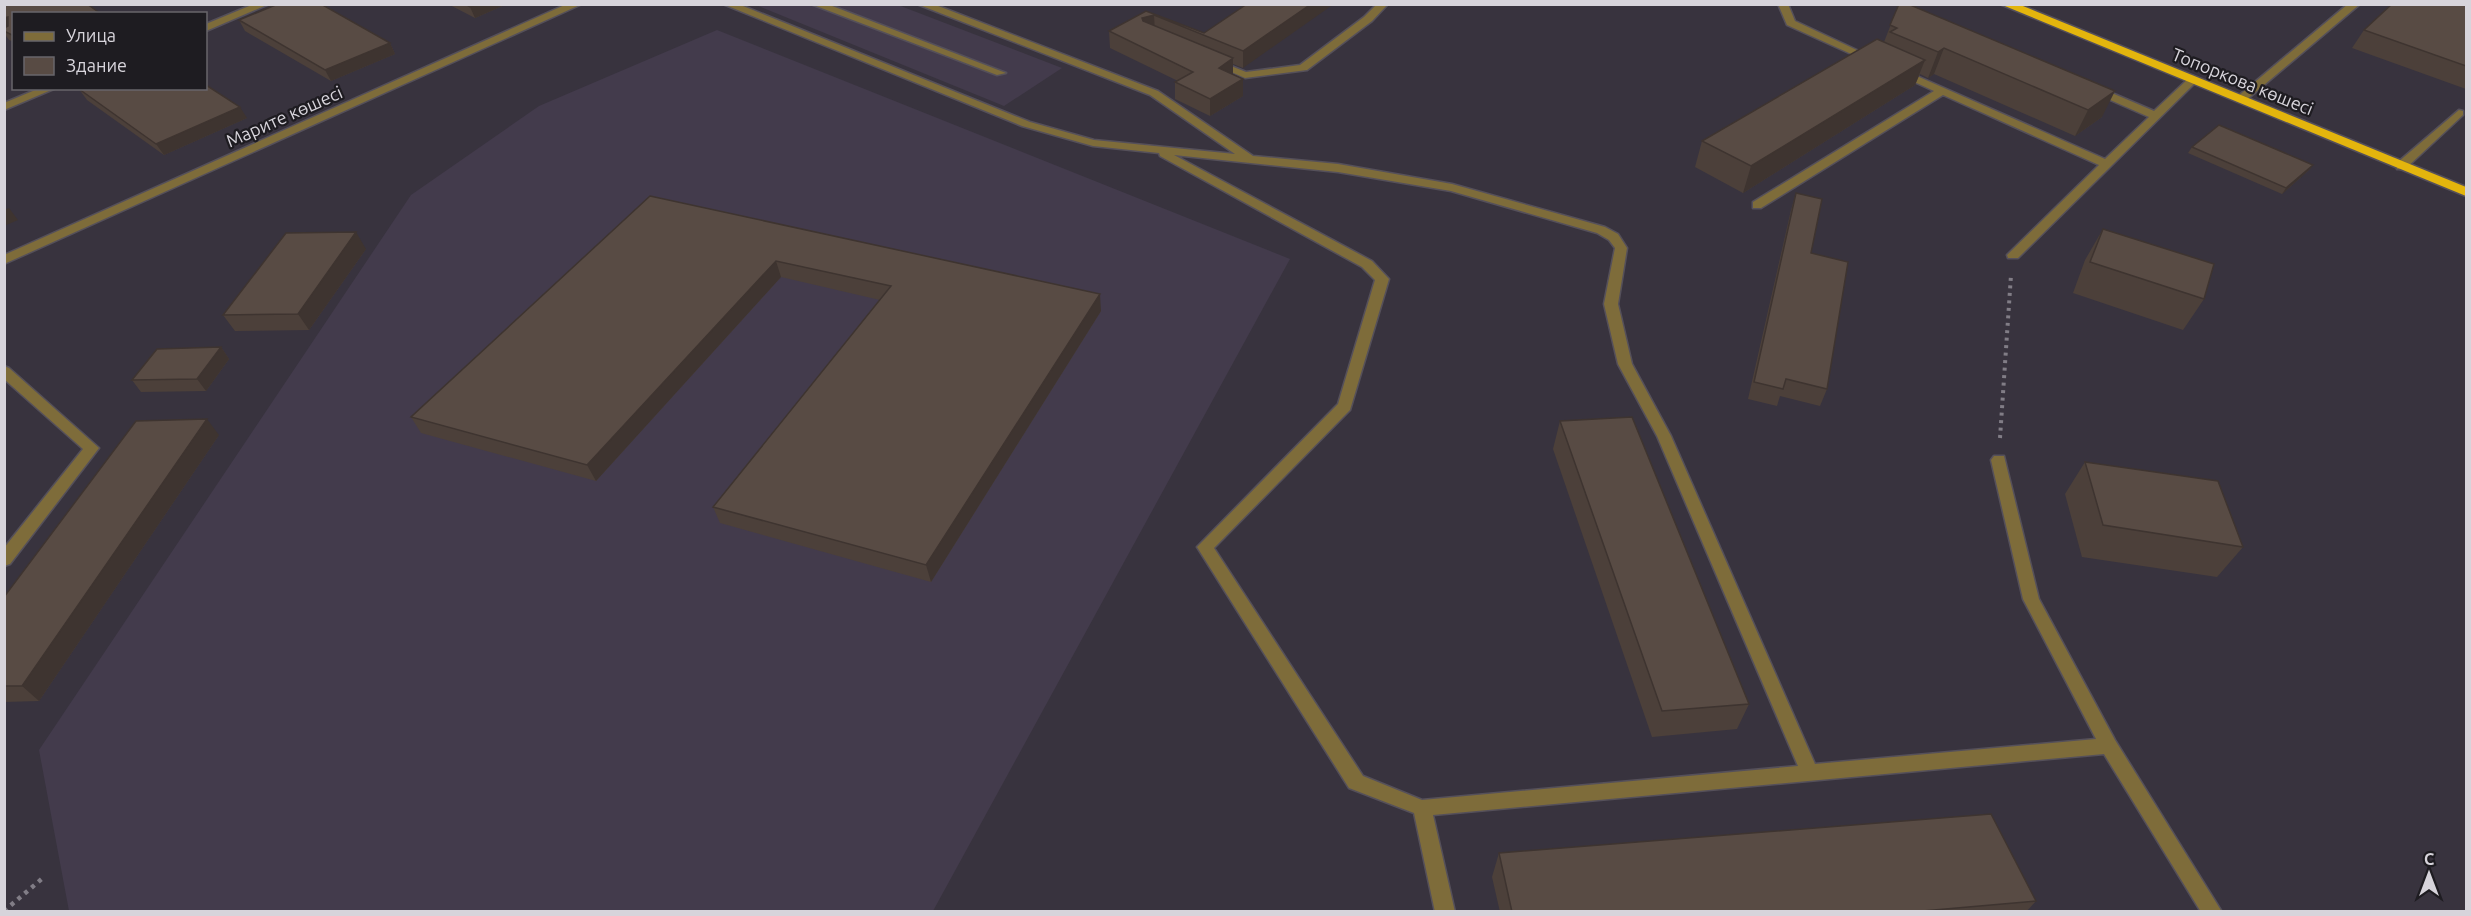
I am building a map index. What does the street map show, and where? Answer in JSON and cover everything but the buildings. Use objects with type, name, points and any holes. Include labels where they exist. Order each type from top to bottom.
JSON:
[{"type":"highway","name":"Топоркова көшесі","points":[[2006,4],[2466,190]]},
{"type":"street","points":[[207,28],[264,4]]},
{"type":"street","name":"Марите көшесі","points":[[4,260],[577,4]]},
{"type":"street","points":[[728,4],[1026,124],[1093,142],[1338,168],[1452,188],[1601,230],[1614,237],[1621,248],[1611,304],[1625,364],[1664,436],[1810,773]]},
{"type":"street","points":[[816,4],[1001,73]]},
{"type":"street","points":[[922,4],[1154,93],[1250,159]]},
{"type":"street","points":[[1203,58],[1245,75],[1303,68],[1368,19],[1383,4]]},
{"type":"street","points":[[1783,4],[1791,23],[2106,164]]},
{"type":"street","points":[[2241,99],[2355,4]]},
{"type":"street","points":[[2013,255],[2193,80]]},
{"type":"street","points":[[2081,83],[2156,116]]},
{"type":"street","points":[[4,107],[46,90]]},
{"type":"street","points":[[1757,205],[1941,91]]},
{"type":"street","points":[[2402,166],[2459,113]]},
{"type":"street","points":[[1156,149],[1367,264],[1382,279],[1346,406],[1205,547],[1356,782],[1422,808],[2109,746]]},
{"type":"street","points":[[4,371],[92,448],[4,560]]},
{"type":"street","points":[[1999,460],[2031,599],[2109,746],[2212,912]]},
{"type":"street","points":[[1422,808],[1445,912]]},
{"type":"path","points":[[1999,460],[2013,255]]},
{"type":"path","points":[[4,911],[44,877]]},
{"type":"shaded area","points":[[756,5],[898,5],[1062,68],[1004,106]]},
{"type":"shaded area","points":[[717,30],[1290,259],[933,911],[69,911],[39,750],[411,195],[539,106]]}]
